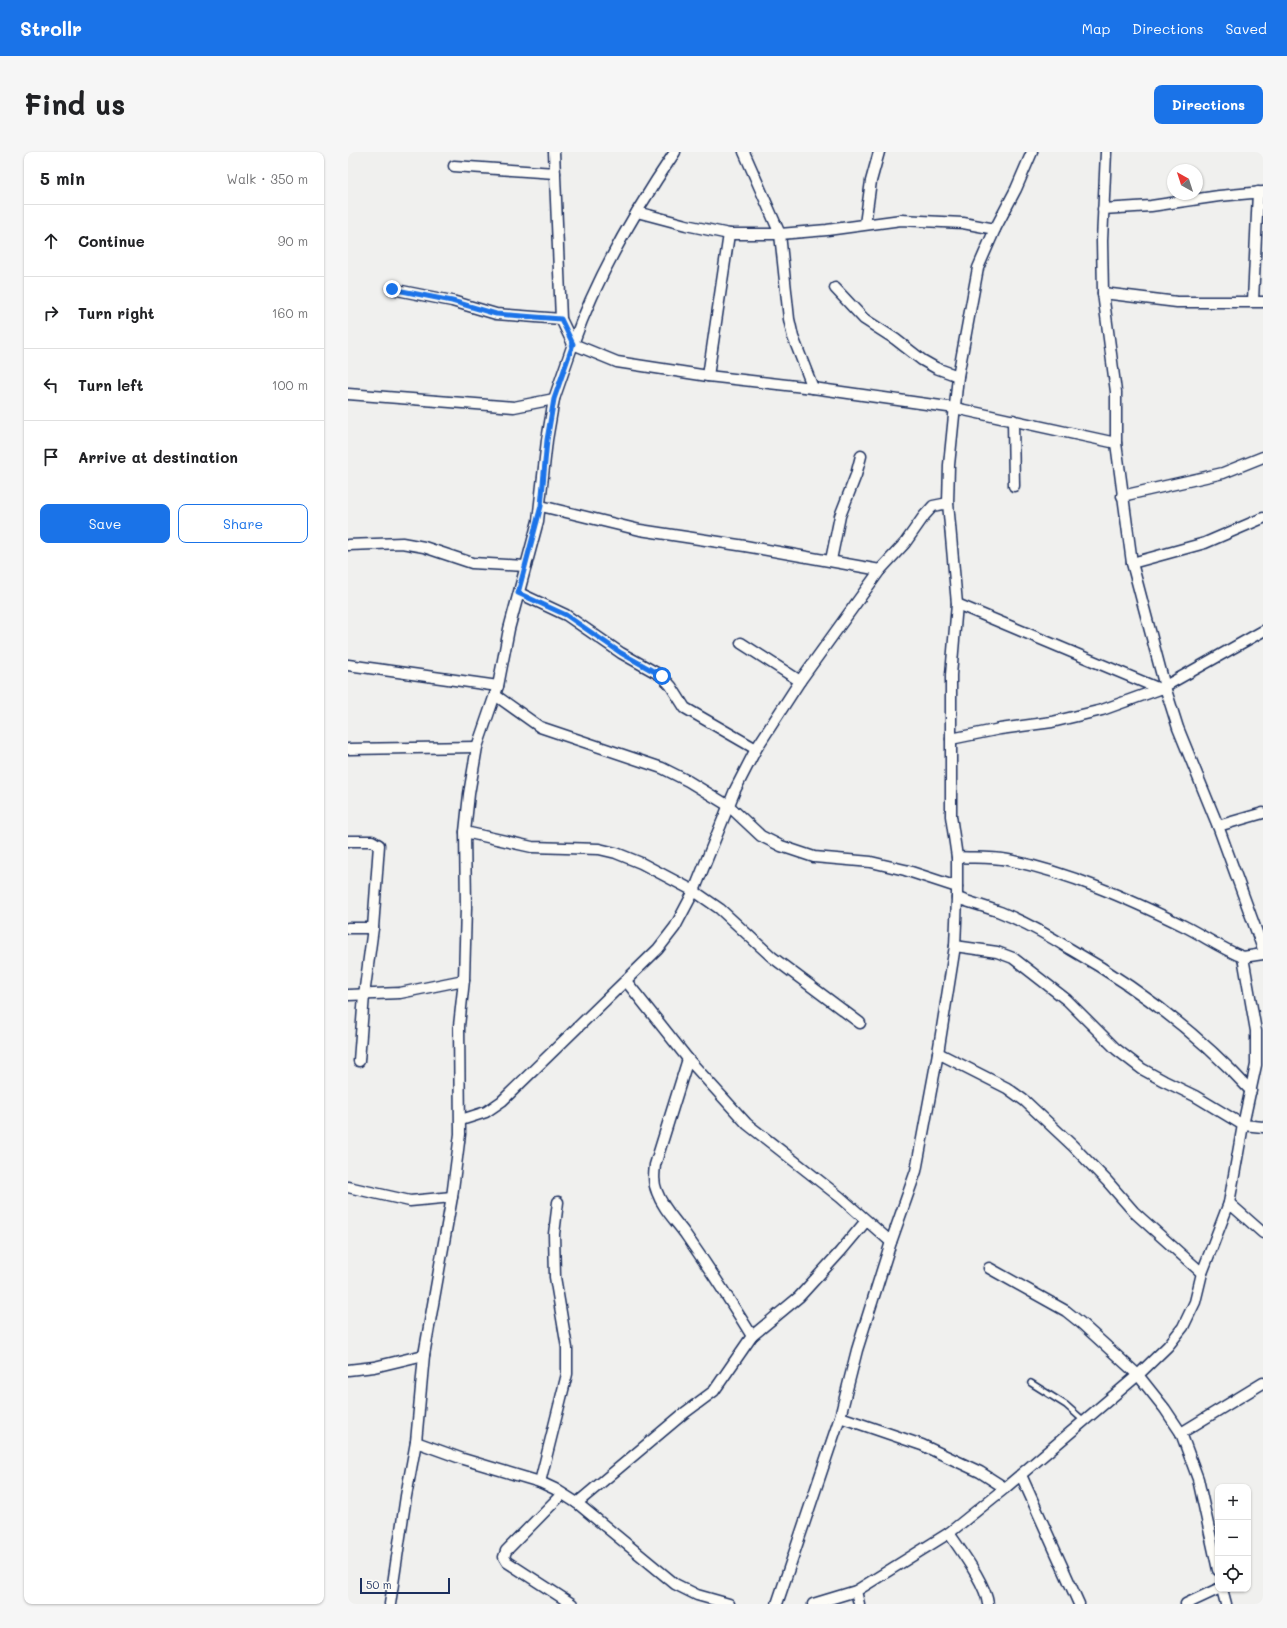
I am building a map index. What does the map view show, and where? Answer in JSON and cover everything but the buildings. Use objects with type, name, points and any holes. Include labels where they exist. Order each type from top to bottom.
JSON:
[{"type":"street","points":[[554,152],[561,319],[573,344],[617,362],[708,376],[813,388],[955,408],[1116,443]]},
{"type":"street","points":[[390,1604],[406,1496],[416,1442],[424,1354],[452,1197],[461,1120],[459,1026],[464,980],[466,907],[465,832],[469,794],[477,747],[497,690],[509,629],[541,506],[547,440],[554,399],[573,344],[600,280],[637,212],[675,152]]},
{"type":"street","points":[[744,152],[780,234],[792,337],[813,388]]},
{"type":"street","points":[[865,224],[871,181],[879,152]]},
{"type":"street","points":[[777,1604],[840,1417],[856,1350],[916,1171],[938,1053],[955,946],[957,892],[957,857],[951,816],[951,675],[957,604],[948,503],[949,465],[958,376],[978,268],[1032,152]]},
{"type":"street","points":[[1106,152],[1103,210],[1103,293],[1116,392],[1116,443],[1132,564],[1163,688],[1218,826],[1263,949]]},
{"type":"street","points":[[454,166],[555,173]]},
{"type":"street","points":[[1103,210],[1151,206],[1261,192],[1258,302],[1177,302],[1103,293]]},
{"type":"street","points":[[637,212],[686,225],[729,234],[780,234],[827,230],[901,220],[963,223],[995,229]]},
{"type":"street","points":[[708,376],[729,234]]},
{"type":"street","points":[[835,288],[864,319],[922,360],[936,368],[958,376]]},
{"type":"street","points":[[392,289],[452,301],[496,314],[561,319]]},
{"type":"street","points":[[348,394],[514,407],[554,399]]},
{"type":"street","points":[[1013,420],[1014,486]]},
{"type":"street","points":[[831,560],[840,516],[856,475],[861,456]]},
{"type":"street","points":[[1122,496],[1223,473],[1263,457]]},
{"type":"street","points":[[461,1120],[486,1112],[502,1101],[658,949],[675,927],[694,891],[728,806],[756,749],[800,681],[880,570],[905,543],[924,516],[933,506],[948,503]]},
{"type":"street","points":[[541,506],[640,530],[831,560],[880,570]]},
{"type":"street","points":[[1132,564],[1205,543],[1263,518]]},
{"type":"street","points":[[348,545],[402,544],[424,547],[472,563],[526,566]]},
{"type":"street","points":[[518,593],[566,615],[621,653],[662,676],[671,686],[685,708],[756,749]]},
{"type":"street","points":[[957,604],[1163,688]]},
{"type":"street","points":[[951,739],[1000,729],[1052,722],[1108,708],[1163,688],[1263,631]]},
{"type":"street","points":[[741,643],[800,681]]},
{"type":"street","points":[[348,665],[497,690],[540,727],[662,768],[688,781],[728,806],[761,836],[781,846],[814,857],[871,862],[905,870],[1001,912],[1040,931],[1094,962],[1127,984],[1209,1049],[1251,1091]]},
{"type":"street","points":[[348,749],[477,747]]},
{"type":"street","points":[[1218,826],[1263,813]]},
{"type":"street","points":[[465,832],[532,846],[598,850],[616,853],[641,863],[657,873],[694,891],[720,909],[784,967],[860,1023]]},
{"type":"street","points":[[348,841],[372,841],[379,845],[373,928],[364,995],[359,1061]]},
{"type":"street","points":[[957,857],[1007,860],[1055,872],[1102,889],[1183,926],[1243,957],[1263,954]]},
{"type":"street","points":[[348,928],[373,928]]},
{"type":"street","points":[[955,946],[997,952],[1013,958],[1067,1000],[1116,1049],[1142,1069],[1195,1096],[1243,1125],[1263,1128]]},
{"type":"street","points":[[813,1604],[856,1591],[950,1533],[1138,1375],[1168,1346],[1182,1327],[1195,1302],[1202,1273],[1229,1203],[1243,1125],[1256,1065],[1256,1031],[1243,957]]},
{"type":"street","points":[[348,995],[400,993],[464,980]]},
{"type":"street","points":[[626,980],[688,1058],[747,1124],[840,1197],[891,1242]]},
{"type":"street","points":[[938,1053],[1007,1088],[1025,1101],[1073,1146],[1107,1181],[1134,1212],[1202,1273]]},
{"type":"street","points":[[688,1058],[655,1165],[653,1176],[657,1192],[666,1210],[683,1231],[716,1279],[752,1336]]},
{"type":"street","points":[[348,1187],[410,1201],[452,1197]]},
{"type":"street","points":[[540,1482],[567,1374],[567,1348],[555,1277],[554,1234],[558,1202]]},
{"type":"street","points":[[1229,1203],[1263,1233]]},
{"type":"street","points":[[577,1503],[679,1417],[714,1391],[752,1336],[799,1297],[866,1221]]},
{"type":"street","points":[[989,1268],[1066,1311],[1081,1323],[1138,1375],[1165,1409],[1181,1433],[1198,1479],[1215,1556]]},
{"type":"street","points":[[348,1370],[374,1367],[424,1354]]},
{"type":"street","points":[[1181,1433],[1263,1383]]},
{"type":"street","points":[[840,1417],[922,1445],[980,1472],[1005,1488]]},
{"type":"street","points":[[416,1442],[540,1482],[577,1503],[675,1584],[697,1595],[729,1604]]},
{"type":"street","points":[[1020,1475],[1079,1604]]},
{"type":"street","points":[[562,1494],[506,1551],[504,1557],[507,1562],[572,1604]]},
{"type":"street","points":[[950,1533],[975,1574],[988,1599],[988,1604]]},
{"type":"street","points":[[1186,1604],[1215,1590]]},
{"type":"street","points":[[856,1591],[859,1604]]},
{"type":"street","points":[[1223,1592],[1226,1604]]},
{"type":"lane","points":[[1032,1383],[1066,1405],[1084,1421]]},
{"type":"route","points":[[392,289],[452,301],[496,314],[561,319],[573,344],[554,399],[547,440],[541,506],[518,593],[552,610],[566,615],[621,653],[662,676]]}]
